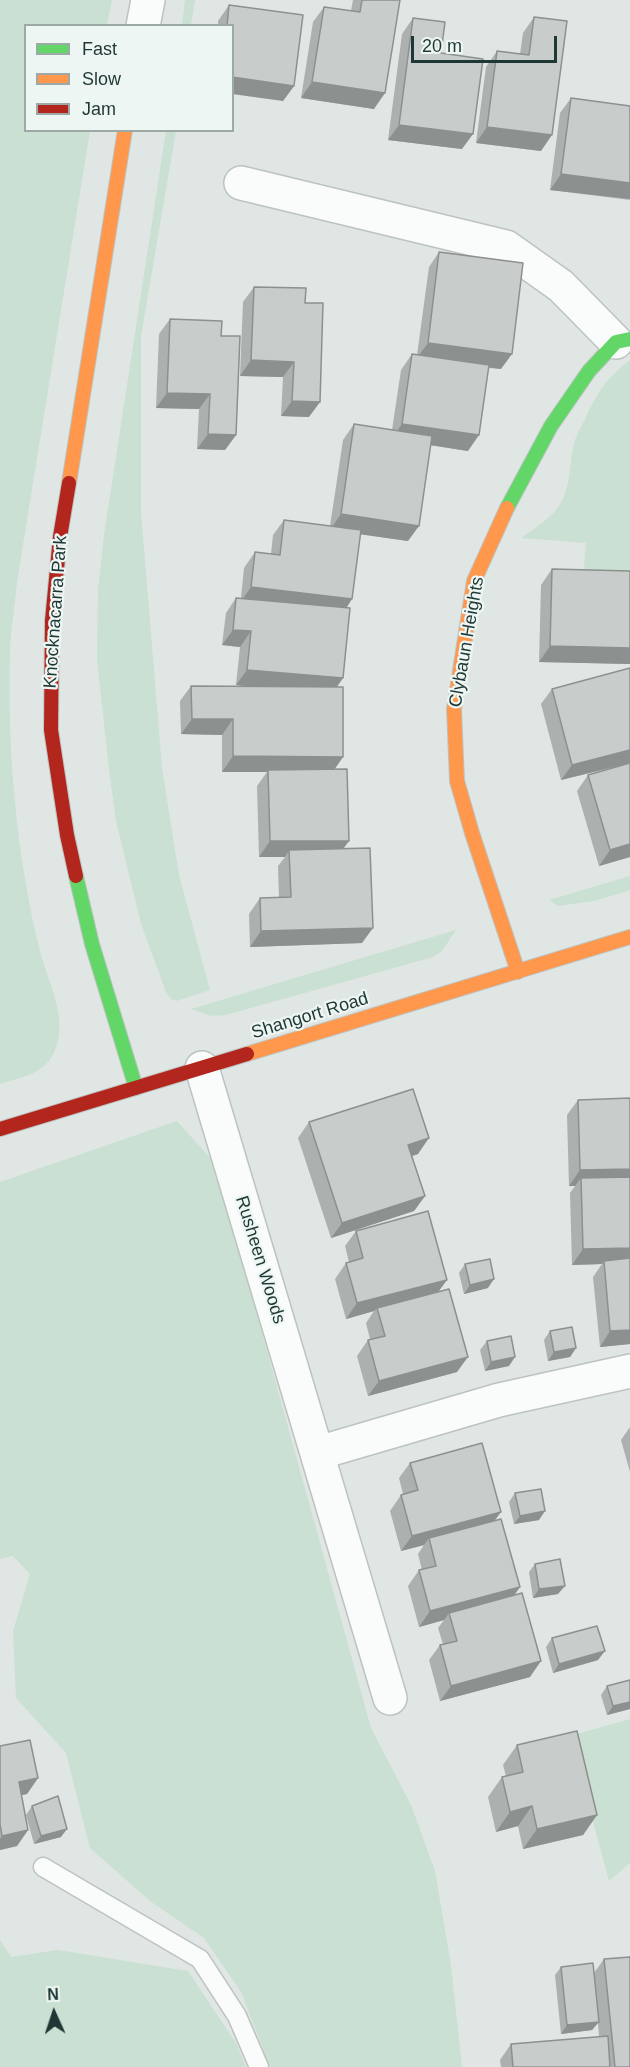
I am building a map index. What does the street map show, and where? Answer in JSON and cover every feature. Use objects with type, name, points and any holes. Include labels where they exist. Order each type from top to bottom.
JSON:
[{"type":"street","points":[[143,24],[148,0]]},
{"type":"street","name":"Knocknacarra Park","points":[[125,132],[60,537],[52,621],[51,730],[67,835],[92,944],[136,1088]]},
{"type":"street","name":"Clybaun Heights","points":[[241,183],[506,247],[561,286],[623,340],[589,371],[551,426],[502,517],[474,581],[456,697],[454,743],[457,781],[518,972]]},
{"type":"street","name":"Shangort Road","points":[[0,1129],[630,937]]},
{"type":"street","name":"Rusheen Woods","points":[[202,1068],[390,1698]]},
{"type":"street","points":[[318,1453],[499,1400],[630,1371]]},
{"type":"lane","points":[[43,1868],[200,1959],[237,2016],[260,2067]]},
{"type":"green space","points":[[0,0],[112,0],[107,24],[24,24],[24,132],[90,132],[17,582],[10,650],[10,725],[19,837],[39,948],[58,1012],[59,1037],[55,1050],[46,1064],[32,1073],[0,1084]]},
{"type":"green space","points":[[185,0],[195,0],[191,24],[182,24]]},
{"type":"green space","points":[[166,132],[176,132],[141,336],[141,512],[162,768],[179,875],[210,990],[176,1001],[171,999],[166,992],[141,924],[116,821],[97,659],[98,590],[104,535]]},
{"type":"green space","points":[[630,360],[630,580],[583,578],[586,543],[521,538],[544,522],[559,507],[567,488],[573,447],[578,432],[604,386]]},
{"type":"green space","points":[[630,876],[630,890],[594,901],[558,906],[549,900]]},
{"type":"green space","points":[[456,930],[442,951],[433,957],[226,1015],[211,1016],[191,1009]]},
{"type":"green space","points":[[177,1121],[211,1159],[247,1278],[371,1728],[411,1805],[435,1871],[451,1965],[462,2067],[270,2067],[241,1992],[204,1938],[150,1901],[90,1848],[66,1753],[16,1698],[13,1631],[30,1574],[13,1556],[0,1559],[0,1182]]},
{"type":"green space","points":[[630,1719],[630,1863],[609,1881],[570,1736]]},
{"type":"green space","points":[[0,1940],[11,1957],[58,1950],[188,1971],[236,2043],[246,2067],[0,2067]]},
{"type":"building","points":[[362,0],[400,0],[385,93],[312,82],[324,7],[360,12]]},
{"type":"building","points":[[229,5],[303,15],[294,86],[234,77],[234,24],[227,24]]},
{"type":"building","points":[[534,17],[567,21],[552,135],[487,127],[497,51],[529,55]]},
{"type":"building","points":[[413,18],[445,22],[441,53],[483,59],[473,134],[399,125]]},
{"type":"building","points":[[571,98],[630,106],[630,183],[561,174]]},
{"type":"building","points":[[439,252],[523,263],[512,354],[428,343]]},
{"type":"building","points":[[254,287],[306,288],[305,303],[323,303],[320,402],[292,401],[294,362],[251,360]]},
{"type":"building","points":[[170,319],[222,321],[221,336],[240,336],[236,435],[208,434],[210,394],[167,393]]},
{"type":"building","points":[[412,354],[489,365],[479,435],[402,424]]},
{"type":"building","points":[[354,424],[432,436],[419,526],[341,514]]},
{"type":"building","points":[[284,520],[361,530],[352,599],[251,587],[255,552],[280,555]]},
{"type":"building","points":[[552,569],[630,571],[630,648],[550,646]]},
{"type":"building","points":[[236,598],[350,608],[343,678],[247,670],[251,631],[233,630]]},
{"type":"building","points":[[630,668],[630,750],[572,765],[552,689]]},
{"type":"building","points":[[191,686],[343,687],[343,757],[233,756],[233,719],[192,719]]},
{"type":"building","points":[[630,763],[630,844],[610,850],[588,775]]},
{"type":"building","points":[[347,769],[349,841],[270,841],[268,770]]},
{"type":"building","points":[[370,848],[373,928],[261,931],[260,898],[291,897],[289,850]]},
{"type":"building","points":[[413,1089],[429,1138],[408,1145],[425,1196],[342,1223],[309,1122]]},
{"type":"building","points":[[630,1098],[630,1169],[580,1170],[578,1100]]},
{"type":"building","points":[[630,1177],[630,1248],[583,1249],[581,1178]]},
{"type":"building","points":[[428,1211],[447,1280],[357,1303],[346,1263],[363,1258],[356,1231]]},
{"type":"building","points":[[630,1258],[630,1330],[610,1331],[604,1261]]},
{"type":"building","points":[[490,1259],[494,1279],[470,1285],[465,1264]]},
{"type":"building","points":[[449,1289],[468,1357],[379,1381],[368,1340],[385,1336],[377,1308]]},
{"type":"building","points":[[572,1327],[576,1348],[554,1352],[550,1331]]},
{"type":"building","points":[[511,1336],[515,1357],[491,1362],[487,1341]]},
{"type":"building","points":[[482,1443],[501,1512],[412,1536],[401,1495],[418,1490],[410,1463]]},
{"type":"building","points":[[541,1489],[545,1511],[520,1516],[515,1493]]},
{"type":"building","points":[[501,1519],[520,1587],[430,1611],[419,1570],[436,1566],[429,1538]]},
{"type":"building","points":[[560,1559],[565,1586],[539,1589],[535,1564]]},
{"type":"building","points":[[522,1593],[541,1661],[451,1686],[440,1645],[457,1641],[449,1613]]},
{"type":"building","points":[[597,1626],[605,1651],[559,1664],[552,1638]]},
{"type":"building","points":[[630,1680],[630,1702],[613,1706],[607,1686]]},
{"type":"building","points":[[577,1731],[597,1815],[537,1829],[532,1806],[510,1812],[502,1777],[523,1772],[517,1745]]},
{"type":"building","points":[[30,1740],[38,1778],[19,1782],[28,1830],[2,1836],[0,1746]]},
{"type":"building","points":[[58,1796],[67,1829],[41,1836],[32,1806]]},
{"type":"building","points":[[630,1957],[630,2067],[615,2067],[604,1959]]},
{"type":"building","points":[[593,1963],[599,2022],[567,2025],[561,1967]]},
{"type":"building","points":[[608,2036],[610,2067],[513,2067],[511,2044]]},
{"type":"traffic: fast","points":[[507,508],[551,426],[589,371],[616,342],[630,339]]},
{"type":"traffic: fast","points":[[76,876],[92,944],[136,1088]]},
{"type":"traffic: slow","points":[[69,483],[125,132]]},
{"type":"traffic: slow","points":[[507,508],[474,581],[454,709],[457,781],[518,972]]},
{"type":"traffic: slow","points":[[247,1054],[630,937]]},
{"type":"traffic: jam","points":[[69,483],[60,537],[52,621],[51,730],[67,835],[76,876]]},
{"type":"traffic: jam","points":[[0,1129],[247,1054]]}]
